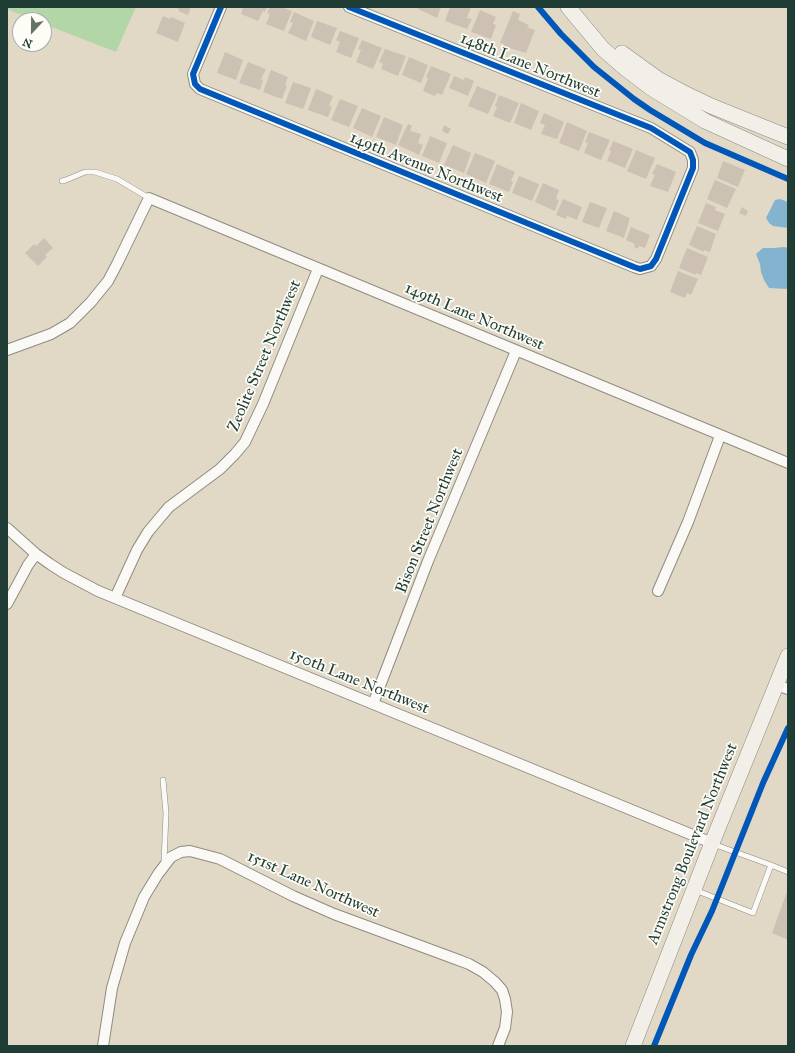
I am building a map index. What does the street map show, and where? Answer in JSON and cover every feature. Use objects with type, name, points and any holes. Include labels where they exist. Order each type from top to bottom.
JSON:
[{"type":"main road","points":[[572,12],[633,62],[658,79],[711,106],[788,137]]},
{"type":"main road","points":[[572,12],[603,49],[651,88],[705,121],[788,158]]},
{"type":"main road","name":"Armstrong Boulevard Northwest","points":[[633,1046],[712,843],[782,687],[788,656]]},
{"type":"street","name":"149th Avenue Northwest","points":[[221,7],[193,74],[195,84],[206,92],[634,267],[640,269],[650,266]]},
{"type":"street","name":"148th Lane Northwest","points":[[349,7],[651,128],[690,152],[693,160],[693,168],[656,259],[650,266]]},
{"type":"street","name":"149th Lane Northwest","points":[[149,198],[788,463]]},
{"type":"street","points":[[7,350],[51,334],[70,323],[91,302],[108,281],[149,198]]},
{"type":"street","name":"Zeolite Street Northwest","points":[[114,598],[137,550],[148,532],[158,520],[170,507],[220,469],[245,442],[263,404],[318,269]]},
{"type":"street","name":"Bison Street Northwest","points":[[373,704],[428,561],[516,351]]},
{"type":"street","points":[[658,591],[688,522],[720,436]]},
{"type":"street","name":"150th Lane Northwest","points":[[7,528],[36,554],[64,573],[98,591],[712,843]]},
{"type":"street","points":[[7,604],[28,565],[36,554]]},
{"type":"street","name":"151st Lane Northwest","points":[[103,1046],[112,988],[125,943],[144,897],[171,857],[180,852],[190,850],[220,859],[293,896],[334,914],[469,964],[483,972],[502,990],[505,999],[507,1012],[505,1028],[498,1046]]},
{"type":"lane","points":[[62,181],[85,172],[95,172],[117,179],[149,198]]},
{"type":"lane","points":[[163,780],[166,813],[164,866]]},
{"type":"lane","points":[[712,843],[788,872]]},
{"type":"lane","points":[[695,889],[753,913],[771,866]]},
{"type":"green space","points":[[7,7],[136,7],[116,52],[52,27],[52,12],[14,12],[7,9]]},
{"type":"water","points":[[780,199],[788,202],[788,228],[773,226],[766,218],[775,200]]},
{"type":"water","points":[[763,248],[788,248],[788,289],[769,288],[764,280],[756,254]]},
{"type":"building","points":[[174,7],[191,7],[188,15],[178,11],[179,9]]},
{"type":"building","points":[[243,7],[267,7],[265,12],[263,11],[258,21],[241,14]]},
{"type":"building","points":[[270,7],[281,7],[292,11],[284,31],[266,24],[270,14],[267,13]]},
{"type":"building","points":[[418,7],[441,7],[437,18],[418,9]]},
{"type":"building","points":[[450,7],[471,7],[467,18],[472,19],[467,29],[445,21]]},
{"type":"building","points":[[480,10],[496,17],[493,24],[496,25],[491,39],[471,32]]},
{"type":"building","points":[[513,11],[520,14],[518,20],[529,25],[527,27],[535,30],[526,53],[503,46],[504,44],[500,43]]},
{"type":"building","points":[[294,12],[314,21],[306,41],[288,33],[293,23],[290,22]]},
{"type":"building","points":[[163,16],[170,19],[171,17],[185,23],[178,42],[156,33]]},
{"type":"building","points":[[317,21],[337,28],[330,45],[311,37]]},
{"type":"building","points":[[340,31],[359,38],[351,58],[336,52],[340,42],[336,40]]},
{"type":"building","points":[[362,40],[382,48],[373,69],[356,62],[361,50],[358,49]]},
{"type":"building","points":[[385,49],[406,56],[398,76],[381,69],[383,64],[379,62]]},
{"type":"building","points":[[225,52],[243,60],[236,80],[217,73]]},
{"type":"building","points":[[409,57],[428,65],[421,83],[402,75]]},
{"type":"building","points":[[248,62],[266,69],[261,79],[263,80],[260,90],[239,83]]},
{"type":"building","points":[[431,66],[451,74],[442,95],[437,93],[435,96],[423,91],[428,78],[426,77]]},
{"type":"building","points":[[271,70],[288,77],[285,85],[287,86],[282,99],[263,92]]},
{"type":"building","points":[[454,76],[464,80],[465,77],[474,81],[468,96],[449,88]]},
{"type":"building","points":[[293,82],[311,88],[303,109],[285,103]]},
{"type":"building","points":[[477,86],[497,94],[488,114],[468,106]]},
{"type":"building","points":[[316,89],[333,96],[329,106],[332,107],[328,117],[308,110]]},
{"type":"building","points":[[499,95],[519,103],[510,123],[493,116],[497,107],[495,106]]},
{"type":"building","points":[[340,99],[358,106],[349,127],[331,120]]},
{"type":"building","points":[[521,103],[539,111],[531,130],[514,123]]},
{"type":"building","points":[[362,108],[381,116],[372,137],[353,128]]},
{"type":"building","points":[[544,113],[564,122],[557,139],[541,134],[545,125],[540,123]]},
{"type":"building","points":[[384,117],[403,125],[396,145],[376,137]]},
{"type":"building","points":[[567,122],[587,131],[579,151],[559,143]]},
{"type":"building","points":[[408,124],[412,126],[410,131],[421,134],[418,143],[423,145],[419,155],[398,145]]},
{"type":"building","points":[[444,125],[451,129],[448,134],[442,131]]},
{"type":"building","points":[[589,132],[610,140],[601,160],[584,153],[588,143],[585,142]]},
{"type":"building","points":[[430,136],[447,143],[439,163],[422,156]]},
{"type":"building","points":[[613,141],[633,149],[625,168],[607,161]]},
{"type":"building","points":[[453,145],[471,153],[464,173],[444,165]]},
{"type":"building","points":[[636,150],[655,158],[646,179],[627,171]]},
{"type":"building","points":[[475,153],[495,161],[486,183],[466,174]]},
{"type":"building","points":[[723,161],[745,170],[738,187],[717,178]]},
{"type":"building","points":[[497,164],[515,172],[511,181],[513,182],[509,192],[489,184]]},
{"type":"building","points":[[657,164],[676,172],[668,192],[650,186],[655,175],[652,174]]},
{"type":"building","points":[[519,176],[539,184],[532,201],[512,193]]},
{"type":"building","points":[[715,180],[736,189],[727,208],[707,199]]},
{"type":"building","points":[[543,183],[559,190],[556,199],[559,200],[555,211],[535,202]]},
{"type":"building","points":[[563,199],[582,207],[577,220],[567,216],[566,219],[556,215]]},
{"type":"building","points":[[590,202],[607,208],[599,228],[582,222]]},
{"type":"building","points":[[706,203],[716,207],[715,210],[725,214],[718,231],[698,223]]},
{"type":"building","points":[[742,207],[748,211],[746,216],[739,213]]},
{"type":"building","points":[[614,211],[630,218],[624,238],[606,231]]},
{"type":"building","points":[[697,226],[716,234],[710,252],[704,250],[704,252],[689,245]]},
{"type":"building","points":[[631,227],[650,235],[645,248],[639,246],[638,249],[634,247],[635,244],[626,240]]},
{"type":"building","points":[[44,238],[53,248],[45,255],[47,257],[38,266],[25,253],[34,244],[36,246]]},
{"type":"building","points":[[687,248],[708,257],[701,275],[696,273],[696,275],[679,268]]},
{"type":"building","points":[[678,271],[698,279],[691,295],[687,293],[685,298],[670,292]]},
{"type":"building","points":[[788,889],[788,940],[772,933]]},
{"type":"cycle path","points":[[221,7],[193,74],[195,84],[200,89],[634,267],[640,269],[651,266],[656,259],[693,168],[693,160],[690,152],[651,128],[349,7]]},
{"type":"cycle path","points":[[538,7],[561,34],[594,67],[634,99],[705,143],[788,179]]},
{"type":"cycle path","points":[[654,1046],[691,955],[712,911],[763,783],[788,728]]}]
